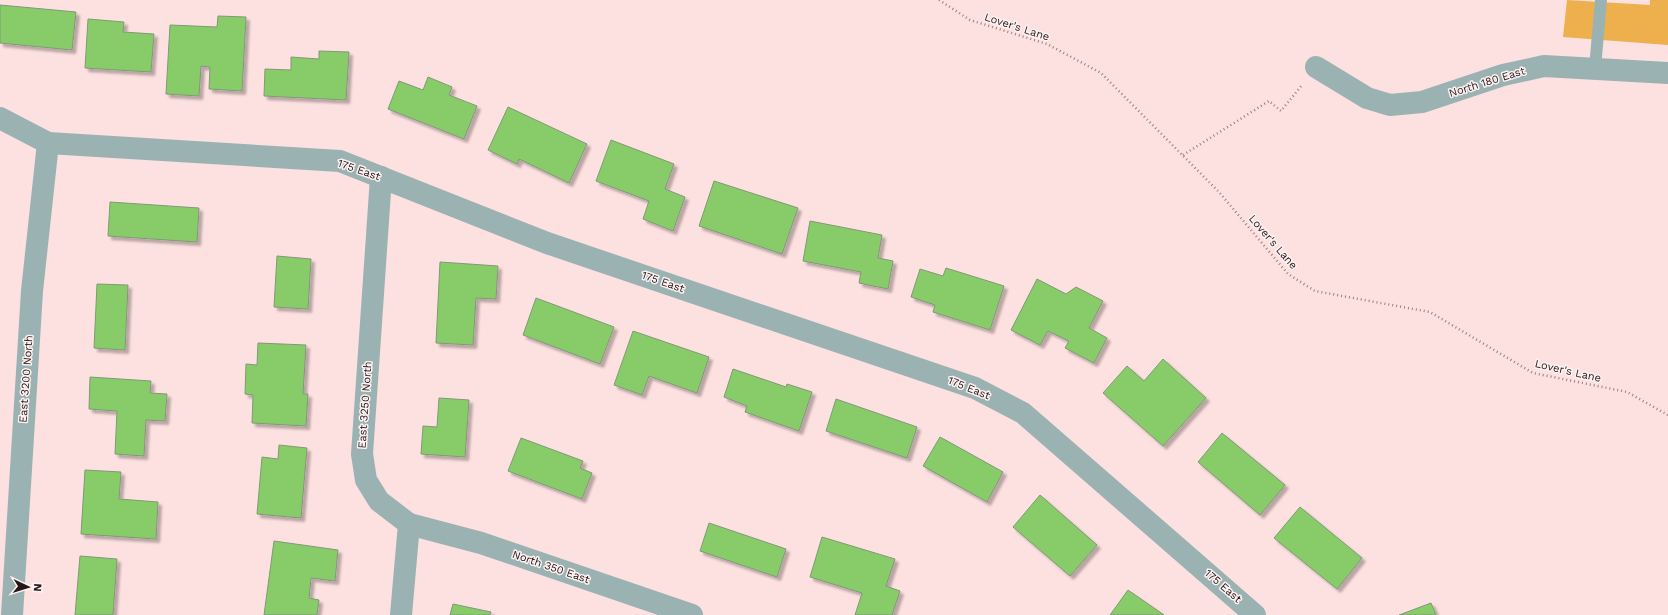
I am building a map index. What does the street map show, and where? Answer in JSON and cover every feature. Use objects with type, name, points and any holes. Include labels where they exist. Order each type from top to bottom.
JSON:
[{"type":"street","name":"North 180 East","points":[[1316,67],[1367,98],[1390,105],[1422,102],[1503,75],[1544,66],[1668,73]]},
{"type":"street","name":"175 East","points":[[0,118],[48,143],[340,161],[547,243],[975,388],[1023,413],[1255,615]]},
{"type":"street","name":"East 3200 North","points":[[12,615],[32,291],[48,143]]},
{"type":"street","name":"East 3250 North","points":[[381,177],[362,454],[366,480],[379,501],[409,524]]},
{"type":"street","points":[[401,615],[409,524]]},
{"type":"street","name":"North 350 East","points":[[409,524],[481,543],[692,615]]},
{"type":"lane","points":[[1595,68],[1600,0]]},
{"type":"path","name":"Lover's Lane","points":[[939,0],[970,20],[1047,44],[1102,73],[1219,192],[1288,274],[1315,292],[1430,312],[1533,373],[1627,392],[1668,414]]},
{"type":"path","points":[[1183,155],[1269,100],[1280,111],[1316,67]]},
{"type":"shaded area","points":[[1567,0],[1650,5],[1650,0],[1668,0],[1668,45],[1563,37]]},
{"type":"building","points":[[0,5],[76,12],[72,50],[0,43]]},
{"type":"building","points":[[218,16],[246,17],[242,91],[209,89],[210,67],[201,66],[199,96],[166,94],[170,25],[217,27]]},
{"type":"building","points":[[88,19],[124,22],[123,32],[154,34],[151,72],[85,68]]},
{"type":"building","points":[[319,51],[349,52],[346,100],[264,96],[265,69],[291,70],[291,57],[319,59]]},
{"type":"building","points":[[428,77],[452,87],[449,95],[477,106],[464,139],[388,109],[399,81],[423,90]]},
{"type":"building","points":[[508,107],[587,144],[569,183],[519,159],[517,164],[488,150]]},
{"type":"building","points":[[611,140],[674,164],[665,189],[685,197],[673,231],[643,219],[649,201],[596,181]]},
{"type":"building","points":[[714,181],[798,208],[782,254],[699,226]]},
{"type":"building","points":[[110,202],[199,208],[197,242],[108,236]]},
{"type":"building","points":[[810,221],[882,235],[878,258],[893,261],[888,289],[859,283],[861,272],[803,261]]},
{"type":"building","points":[[277,256],[311,259],[308,309],[274,307]]},
{"type":"building","points":[[440,262],[498,266],[496,299],[476,298],[473,345],[436,343]]},
{"type":"building","points":[[946,268],[1004,286],[990,330],[933,312],[935,305],[911,297],[920,269],[943,276]]},
{"type":"building","points":[[1037,279],[1066,294],[1076,287],[1103,301],[1089,328],[1107,338],[1094,363],[1065,348],[1069,341],[1048,331],[1040,345],[1011,330]]},
{"type":"building","points":[[97,284],[128,285],[125,350],[94,348]]},
{"type":"building","points":[[536,298],[614,327],[600,364],[523,335]]},
{"type":"building","points":[[633,331],[709,357],[697,393],[649,376],[642,395],[614,385]]},
{"type":"building","points":[[258,343],[306,345],[303,394],[308,394],[306,426],[252,423],[253,395],[245,394],[246,364],[257,365]]},
{"type":"building","points":[[1163,359],[1206,398],[1163,446],[1103,393],[1127,366],[1144,381]]},
{"type":"building","points":[[733,369],[786,387],[787,384],[812,392],[799,431],[745,412],[747,406],[724,397]]},
{"type":"building","points":[[90,377],[151,381],[150,393],[167,394],[165,421],[146,420],[144,456],[115,454],[117,411],[89,409]]},
{"type":"building","points":[[439,398],[469,400],[465,457],[421,454],[423,426],[437,427]]},
{"type":"building","points":[[836,399],[917,427],[907,458],[826,431]]},
{"type":"building","points":[[1222,433],[1285,485],[1260,515],[1198,462]]},
{"type":"building","points":[[940,437],[1003,472],[987,502],[923,466]]},
{"type":"building","points":[[521,438],[583,461],[580,468],[592,473],[582,499],[508,471]]},
{"type":"building","points":[[279,445],[307,448],[301,518],[257,514],[262,457],[278,459]]},
{"type":"building","points":[[85,470],[121,472],[119,499],[158,502],[156,539],[81,534]]},
{"type":"building","points":[[1040,495],[1097,545],[1070,576],[1013,527]]},
{"type":"building","points":[[1300,507],[1362,558],[1337,589],[1274,538]]},
{"type":"building","points":[[709,523],[786,549],[777,577],[700,551]]},
{"type":"building","points":[[822,537],[895,559],[886,586],[900,591],[892,615],[855,615],[862,593],[810,577]]},
{"type":"building","points":[[274,541],[338,550],[335,581],[311,578],[309,598],[319,600],[317,615],[264,615]]},
{"type":"building","points":[[80,556],[117,559],[113,615],[75,615]]},
{"type":"building","points":[[1128,590],[1164,615],[1110,615]]},
{"type":"building","points":[[1431,603],[1436,615],[1399,615]]},
{"type":"building","points":[[453,604],[491,612],[490,615],[450,615]]}]
